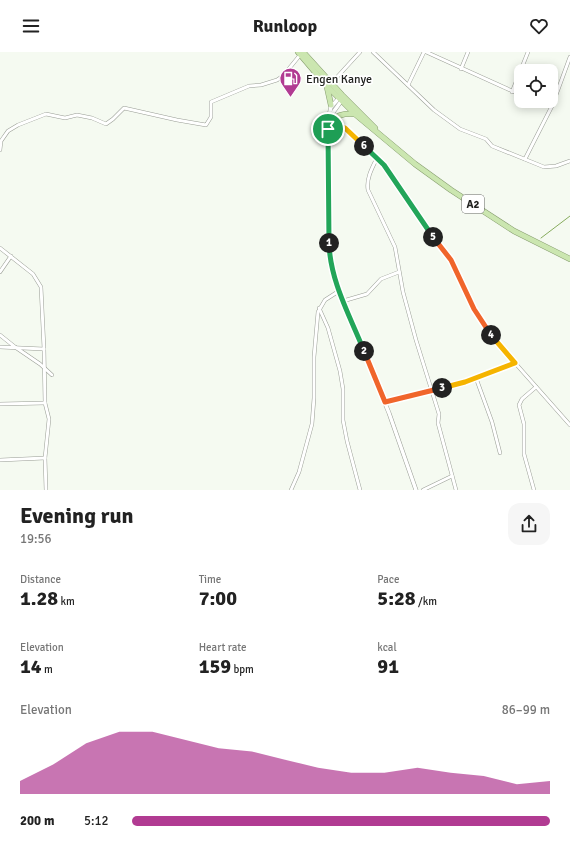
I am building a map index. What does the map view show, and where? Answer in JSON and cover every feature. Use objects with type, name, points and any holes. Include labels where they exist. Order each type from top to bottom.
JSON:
[{"type":"highway","name":"A2","points":[[300,53],[326,84],[415,164],[451,190],[514,231],[570,260]]},
{"type":"highway","name":"A2","points":[[300,53],[355,114],[384,137]]},
{"type":"highway","points":[[326,84],[331,105]]},
{"type":"highway","points":[[328,125],[340,114],[355,114]]},
{"type":"street","points":[[338,76],[360,52]]},
{"type":"street","points":[[373,52],[434,110],[456,126],[486,139],[492,146],[544,167],[556,166],[570,161]]},
{"type":"street","points":[[408,86],[425,52],[512,92],[528,52]]},
{"type":"street","points":[[461,69],[468,52]]},
{"type":"street","points":[[0,150],[1,141],[8,131],[18,125],[46,114],[65,118],[78,115],[92,118],[106,124],[124,108],[206,125],[212,117],[211,102],[249,86],[261,85],[277,80],[283,76],[300,53]]},
{"type":"street","points":[[558,90],[570,57]]},
{"type":"street","points":[[342,98],[331,105],[328,125],[329,254],[339,291],[385,402],[416,490]]},
{"type":"street","points":[[328,125],[334,110],[342,98]]},
{"type":"street","points":[[525,159],[551,108]]},
{"type":"street","points":[[328,125],[345,128],[384,165],[431,235],[451,260],[474,309],[493,338],[570,425]]},
{"type":"street","points":[[377,158],[368,178],[368,190],[395,246],[399,272],[416,340],[439,414],[438,423],[456,490]]},
{"type":"street","points":[[0,248],[33,274],[41,287],[45,403],[49,419],[45,458],[46,490]]},
{"type":"street","points":[[0,272],[11,256]]},
{"type":"street","points":[[343,301],[367,294],[381,279],[399,272]]},
{"type":"street","points":[[291,490],[299,472],[312,424],[314,398],[314,357],[319,308],[325,300],[339,291]]},
{"type":"street","points":[[319,308],[324,317],[340,372],[343,389],[343,420],[346,441],[360,490]]},
{"type":"street","points":[[0,335],[52,375]]},
{"type":"street","points":[[0,347],[44,350]]},
{"type":"street","points":[[385,402],[432,391],[476,378],[515,363]]},
{"type":"street","points":[[476,378],[492,422],[500,453]]},
{"type":"street","points":[[534,490],[524,454],[524,424],[518,405],[522,399],[536,388]]},
{"type":"street","points":[[0,404],[45,403]]},
{"type":"street","points":[[0,460],[45,458]]},
{"type":"street","points":[[423,490],[452,476]]},
{"type":"waterway","points":[[541,238],[570,216]]},
{"type":"place","name":"Engen Kanye","points":[[290,98]]},
{"type":"route","points":[[340,126],[345,128],[384,165],[419,217],[451,260],[474,309],[493,338],[515,363],[506,365],[465,382],[385,402],[339,291],[329,254],[328,129],[340,126]]}]
